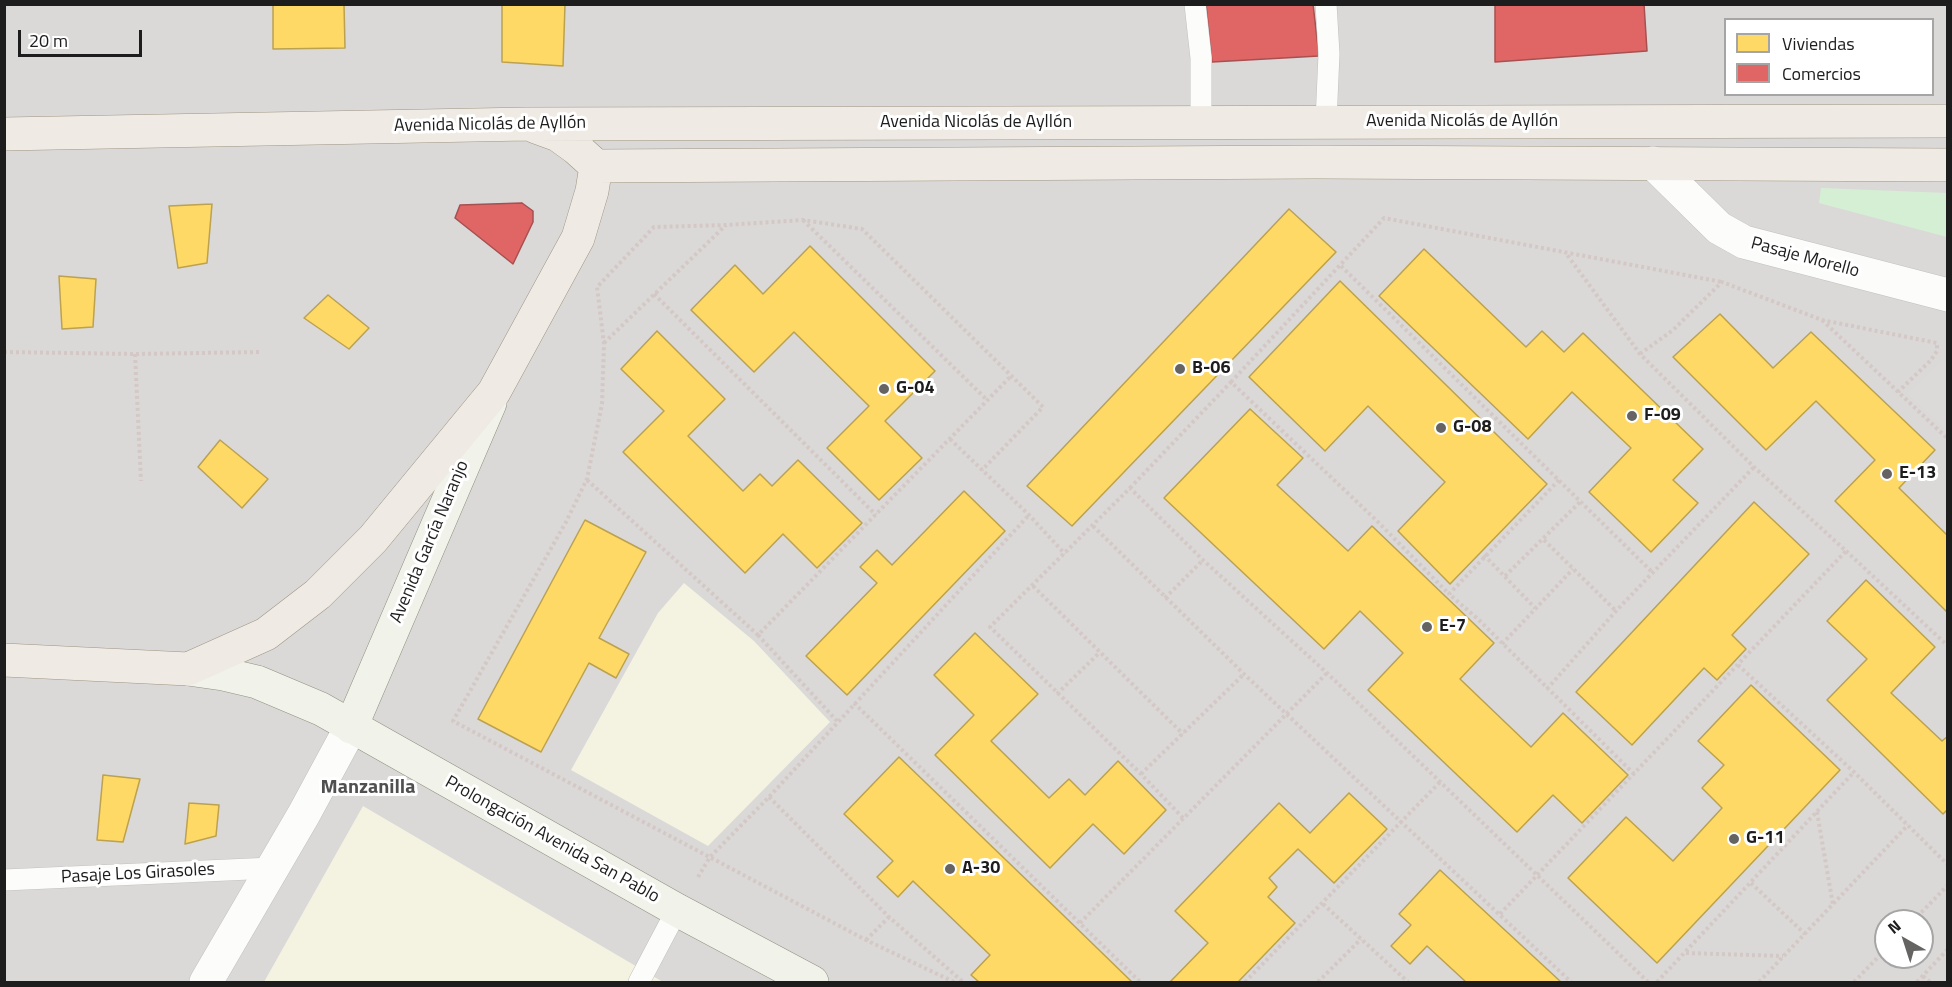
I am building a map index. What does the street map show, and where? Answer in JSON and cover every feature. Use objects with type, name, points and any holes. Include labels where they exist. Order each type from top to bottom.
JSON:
[{"type":"main road","name":"Avenida Nicolás de Ayllón","points":[[4,134],[527,124],[1947,121]]},
{"type":"main road","points":[[527,124],[558,135],[596,166],[1303,162],[1947,165]]},
{"type":"main road","name":"Avenida García Naranjo","points":[[494,392],[578,238],[592,191],[596,166]]},
{"type":"main road","name":"Prolongación Avenida San Pablo","points":[[4,660],[188,669],[266,634],[318,594],[373,539],[494,392]]},
{"type":"street","name":"Pasaje Morello","points":[[1653,164],[1719,228],[1744,242],[1947,295]]},
{"type":"street","name":"Avenida García Naranjo","points":[[206,982],[351,727],[494,392]]},
{"type":"street","name":"Prolongación Avenida San Pablo","points":[[188,669],[256,682],[321,709],[677,910],[812,982]]},
{"type":"lane","points":[[1195,4],[1201,58],[1201,122]]},
{"type":"lane","points":[[1326,4],[1329,54],[1326,122]]},
{"type":"lane","name":"Pasaje Los Girasoles","points":[[4,880],[272,868]]},
{"type":"lane","points":[[639,982],[677,910]]},
{"type":"path","points":[[1183,818],[990,627],[1130,489],[1384,218],[1722,282],[1822,320],[1936,343],[1937,351],[1898,392]]},
{"type":"path","points":[[803,220],[987,400]]},
{"type":"path","points":[[954,982],[866,940],[453,721],[566,522],[587,479],[602,404],[604,344],[597,287],[654,226],[726,225],[803,220],[862,229],[1043,407],[982,470]]},
{"type":"path","points":[[604,344],[726,225]]},
{"type":"path","points":[[1565,252],[1640,354],[1754,467],[1947,646]]},
{"type":"path","points":[[1341,266],[1652,572]]},
{"type":"path","points":[[1640,354],[1672,330],[1722,282]]},
{"type":"path","points":[[654,294],[876,515]]},
{"type":"path","points":[[1822,320],[1947,440]]},
{"type":"path","points":[[4,352],[135,354],[262,352]]},
{"type":"path","points":[[135,354],[141,481]]},
{"type":"path","points":[[758,635],[1012,375]]},
{"type":"path","points":[[1231,382],[1377,521],[1449,594],[1479,620],[1634,774]]},
{"type":"path","points":[[950,439],[1029,515],[1065,554]]},
{"type":"path","points":[[1547,689],[1652,572],[1754,467]]},
{"type":"path","points":[[587,479],[758,635],[837,721]]},
{"type":"path","points":[[1449,594],[1484,555],[1559,480]]},
{"type":"path","points":[[1130,489],[1203,560],[1327,673],[1648,982]]},
{"type":"path","points":[[1505,576],[1581,501]]},
{"type":"path","points":[[677,910],[710,857],[769,797],[1029,515]]},
{"type":"path","points":[[1093,526],[1244,674],[1571,982]]},
{"type":"path","points":[[1543,540],[1616,611]]},
{"type":"path","points":[[1500,914],[1846,551]]},
{"type":"path","points":[[1484,555],[1535,608]]},
{"type":"path","points":[[1165,598],[1203,560]]},
{"type":"path","points":[[1502,644],[1573,568]]},
{"type":"path","points":[[1033,586],[1183,734]]},
{"type":"path","points":[[1058,694],[1100,652]]},
{"type":"path","points":[[1738,665],[1854,772],[1947,865]]},
{"type":"path","points":[[1080,923],[1327,673]]},
{"type":"path","points":[[1141,774],[1244,674]]},
{"type":"path","points":[[854,703],[1140,982]]},
{"type":"path","points":[[1657,982],[1854,772]]},
{"type":"path","points":[[1245,982],[1440,783]]},
{"type":"path","points":[[769,797],[889,917],[963,982]]},
{"type":"path","points":[[1817,812],[1833,905]]},
{"type":"path","points":[[1759,982],[1908,825]]},
{"type":"path","points":[[1751,883],[1805,934]]},
{"type":"path","points":[[1924,909],[1947,885]]},
{"type":"path","points":[[1323,904],[1408,982]]},
{"type":"path","points":[[866,940],[889,917]]},
{"type":"path","points":[[1318,982],[1361,939]]},
{"type":"path","points":[[1917,982],[1947,949]]},
{"type":"path","points":[[1685,953],[1784,956]]},
{"type":"path","points":[[1854,982],[1874,961]]},
{"type":"path","points":[[1923,976],[1930,982]]},
{"type":"shaded area","points":[[5,5],[1947,5],[1947,982],[5,982]]},
{"type":"shaded area","points":[[1942,360],[1947,361],[1947,431],[1907,394]]},
{"type":"shaded area","points":[[684,583],[754,641],[830,722],[708,846],[571,770],[658,613]]},
{"type":"shaded area","points":[[363,806],[663,982],[264,982]]},
{"type":"green space","points":[[1821,188],[1947,193],[1947,237],[1819,203]]},
{"type":"building: Viviendas","points":[[273,4],[344,4],[345,48],[273,49]]},
{"type":"building: Viviendas","points":[[502,4],[565,4],[563,66],[502,62]]},
{"type":"building: Viviendas","points":[[212,204],[207,263],[178,268],[169,206]]},
{"type":"building: Viviendas","name":"B-06","points":[[1289,209],[1336,252],[1072,526],[1027,486]]},
{"type":"building: Viviendas","name":"G-04","points":[[810,246],[935,371],[885,421],[922,458],[879,500],[827,448],[869,406],[794,332],[754,372],[691,310],[735,265],[763,294]]},
{"type":"building: Viviendas","name":"F-09","points":[[1424,249],[1526,347],[1542,331],[1564,352],[1583,333],[1703,449],[1673,480],[1698,503],[1651,552],[1589,492],[1631,448],[1572,392],[1528,439],[1379,296]]},
{"type":"building: Viviendas","points":[[59,276],[96,279],[93,327],[62,329]]},
{"type":"building: Viviendas","name":"G-08","points":[[1340,281],[1547,484],[1450,584],[1398,531],[1445,482],[1368,406],[1325,451],[1249,377]]},
{"type":"building: Viviendas","points":[[328,295],[369,328],[349,349],[304,318]]},
{"type":"building: Viviendas","name":"E-13","points":[[1720,314],[1773,368],[1811,332],[1935,450],[1899,488],[1948,536],[1948,613],[1835,501],[1875,460],[1816,401],[1766,450],[1673,357]]},
{"type":"building: Viviendas","points":[[657,331],[725,399],[688,436],[743,491],[760,474],[772,486],[798,460],[862,523],[817,568],[783,534],[745,573],[623,452],[664,411],[621,369]]},
{"type":"building: Viviendas","name":"E-7","points":[[1250,409],[1303,458],[1277,485],[1348,551],[1372,526],[1494,643],[1460,679],[1531,747],[1563,713],[1628,775],[1582,823],[1553,795],[1517,832],[1368,690],[1403,653],[1360,611],[1324,649],[1164,498]]},
{"type":"building: Viviendas","points":[[220,440],[268,479],[242,508],[198,467]]},
{"type":"building: Viviendas","points":[[964,491],[1005,531],[847,695],[806,656],[877,583],[860,567],[877,550],[892,565]]},
{"type":"building: Viviendas","points":[[1754,502],[1809,554],[1732,635],[1746,649],[1717,680],[1704,668],[1632,745],[1576,692]]},
{"type":"building: Viviendas","points":[[585,520],[646,552],[599,638],[629,654],[616,678],[589,663],[541,752],[478,719]]},
{"type":"building: Viviendas","points":[[1866,580],[1935,647],[1891,693],[1942,741],[1948,736],[1948,809],[1943,814],[1827,700],[1867,659],[1827,621]]},
{"type":"building: Viviendas","points":[[975,633],[1038,694],[991,741],[1049,798],[1069,779],[1085,795],[1118,761],[1166,810],[1124,854],[1093,824],[1050,868],[935,755],[974,715],[934,675]]},
{"type":"building: Viviendas","name":"G-11","points":[[1751,685],[1840,770],[1657,963],[1568,878],[1626,817],[1673,861],[1722,808],[1702,788],[1724,765],[1698,741]]},
{"type":"building: Viviendas","name":"A-30","points":[[899,757],[1132,982],[979,982],[971,975],[990,955],[913,881],[898,897],[877,877],[893,861],[844,814]]},
{"type":"building: Viviendas","points":[[103,775],[140,779],[123,842],[97,840]]},
{"type":"building: Viviendas","points":[[1349,793],[1387,829],[1334,883],[1298,849],[1269,878],[1277,887],[1268,897],[1295,923],[1238,982],[1170,982],[1208,943],[1175,911],[1279,803],[1310,833]]},
{"type":"building: Viviendas","points":[[189,803],[219,805],[216,836],[185,844]]},
{"type":"building: Viviendas","points":[[1440,870],[1561,982],[1466,982],[1427,946],[1410,964],[1391,946],[1411,925],[1399,914]]},
{"type":"building: Comercios","points":[[1206,4],[1313,4],[1319,56],[1212,62]]},
{"type":"building: Comercios","points":[[1495,4],[1644,4],[1647,51],[1495,62]]},
{"type":"building: Comercios","points":[[522,203],[533,211],[533,222],[513,264],[455,218],[460,205]]},
{"type":"place","name":"B-06","points":[[1180,369]]},
{"type":"place","name":"G-04","points":[[884,389]]},
{"type":"place","name":"F-09","points":[[1632,416]]},
{"type":"place","name":"G-08","points":[[1441,428]]},
{"type":"place","name":"E-13","points":[[1887,474]]},
{"type":"place","name":"E-7","points":[[1427,627]]},
{"type":"place","name":"G-11","points":[[1734,839]]},
{"type":"place","name":"A-30","points":[[950,869]]},
{"type":"district","name":"Manzanilla","points":[[368,788]]}]
